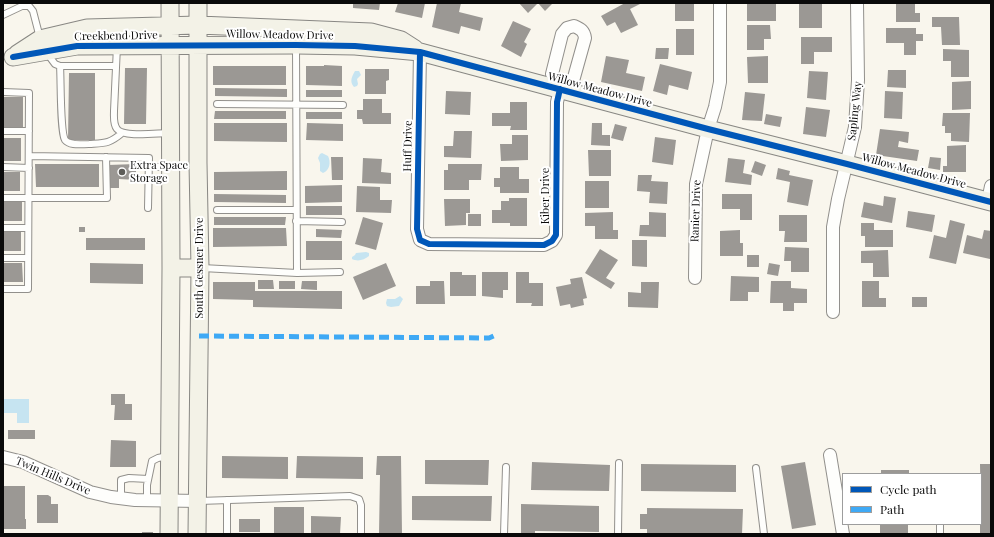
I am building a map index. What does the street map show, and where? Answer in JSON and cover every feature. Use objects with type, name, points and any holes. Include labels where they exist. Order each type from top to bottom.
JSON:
[{"type":"street","points":[[169,534],[171,268],[170,3]]},
{"type":"street","name":"South Gessner Drive","points":[[198,3],[200,268],[198,534]]},
{"type":"street","name":"Ranier Drive","points":[[695,278],[696,184],[720,82],[720,3]]},
{"type":"street","name":"Sapling Way","points":[[833,312],[833,227],[838,199],[856,126],[858,80],[857,3]]},
{"type":"street","name":"Creekbend Drive","points":[[8,60],[87,28],[198,25]]},
{"type":"street","name":"Willow Meadow Drive","points":[[198,25],[296,36],[354,46],[420,52],[708,129],[847,164],[990,196]]},
{"type":"street","name":"Willow Meadow Drive","points":[[574,26],[581,28],[585,38],[573,82],[560,89],[552,74],[562,34],[567,28],[574,26]]},
{"type":"street","name":"Willow Meadow Drive","points":[[198,45],[296,36]]},
{"type":"street","name":"Creekbend Drive","points":[[43,45],[198,45]]},
{"type":"street","name":"Huff Drive","points":[[420,52],[417,228],[420,240]]},
{"type":"street","name":"Kiber Drive","points":[[420,240],[428,244],[544,245],[552,241],[556,234],[557,102],[560,89]]},
{"type":"street","points":[[171,268],[200,268]]},
{"type":"street","points":[[830,455],[843,534]]},
{"type":"street","name":"Twin Hills Drive","points":[[3,456],[23,462],[90,492],[121,499],[147,501],[199,501]]},
{"type":"lane","points":[[3,15],[22,6],[29,6],[33,12],[43,45],[51,60],[55,64],[60,66],[116,66]]},
{"type":"lane","points":[[296,36],[297,273]]},
{"type":"lane","points":[[117,46],[114,121],[116,128],[122,133],[130,134],[170,133]]},
{"type":"lane","points":[[60,66],[62,127],[64,139],[69,143],[74,144],[102,144],[110,142],[122,133]]},
{"type":"lane","points":[[3,92],[29,93],[28,289],[3,289]]},
{"type":"lane","points":[[217,104],[343,105]]},
{"type":"lane","points":[[3,131],[29,132]]},
{"type":"lane","points":[[29,156],[149,158],[148,208]]},
{"type":"lane","points":[[3,198],[106,198],[106,157]]},
{"type":"lane","points":[[3,167],[29,168]]},
{"type":"lane","points":[[148,167],[170,167]]},
{"type":"lane","points":[[217,210],[296,210]]},
{"type":"lane","points":[[296,221],[342,222]]},
{"type":"lane","points":[[3,228],[28,228]]},
{"type":"lane","points":[[3,258],[28,258]]},
{"type":"lane","points":[[200,268],[297,273],[340,272]]},
{"type":"lane","points":[[147,501],[147,485],[152,461],[169,455]]},
{"type":"lane","points":[[618,534],[620,463]]},
{"type":"lane","points":[[504,534],[506,467]]},
{"type":"lane","points":[[756,468],[764,534]]},
{"type":"lane","points":[[121,499],[122,480],[129,478],[148,479]]},
{"type":"lane","points":[[199,501],[350,496],[359,500],[361,505],[361,534]]},
{"type":"lane","points":[[227,500],[227,534]]},
{"type":"water","points":[[355,71],[359,71],[361,75],[357,79],[357,86],[354,87],[351,81]]},
{"type":"water","points":[[322,153],[328,156],[329,161],[328,168],[323,173],[320,171],[320,163],[318,158]]},
{"type":"water","points":[[356,253],[369,253],[369,256],[365,259],[352,259]]},
{"type":"water","points":[[400,296],[403,299],[399,306],[387,306],[387,299],[395,299]]},
{"type":"water","points":[[3,399],[29,399],[29,423],[17,423],[17,413],[3,413]]},
{"type":"building","points":[[353,3],[380,3],[379,10],[353,8]]},
{"type":"building","points":[[398,3],[425,3],[422,18],[395,12]]},
{"type":"building","points":[[437,3],[461,3],[459,12],[483,18],[480,31],[461,26],[459,34],[432,27]]},
{"type":"building","points":[[519,3],[538,3],[528,13]]},
{"type":"building","points":[[538,3],[553,3],[545,11]]},
{"type":"building","points":[[625,3],[642,3],[630,9],[638,25],[621,33],[615,22],[607,26],[601,16]]},
{"type":"building","points":[[675,3],[694,3],[694,21],[675,21]]},
{"type":"building","points":[[747,3],[776,3],[776,21],[747,21]]},
{"type":"building","points":[[799,3],[822,3],[822,28],[799,28]]},
{"type":"building","points":[[896,3],[915,3],[915,13],[920,13],[920,22],[896,22]]},
{"type":"building","points":[[932,17],[959,17],[960,45],[942,45],[941,27],[932,27]]},
{"type":"building","points":[[513,21],[531,29],[524,42],[527,44],[521,57],[501,46]]},
{"type":"building","points":[[747,25],[770,25],[771,39],[764,39],[764,50],[747,50]]},
{"type":"building","points":[[886,28],[916,28],[916,34],[923,34],[923,41],[916,41],[916,55],[904,55],[904,43],[886,43]]},
{"type":"building","points":[[676,29],[694,29],[694,55],[676,55]]},
{"type":"building","points":[[801,37],[832,37],[832,52],[814,52],[814,64],[801,64]]},
{"type":"building","points":[[656,48],[669,48],[668,59],[655,59]]},
{"type":"building","points":[[943,49],[969,50],[969,77],[951,77],[951,61],[943,61]]},
{"type":"building","points":[[606,56],[629,60],[626,73],[645,77],[642,91],[601,82]]},
{"type":"building","points":[[768,56],[768,83],[748,83],[747,57]]},
{"type":"building","points":[[660,64],[692,72],[688,90],[669,85],[667,95],[653,91]]},
{"type":"building","points":[[213,66],[286,66],[286,85],[213,85]]},
{"type":"building","points":[[306,66],[342,66],[342,86],[306,85]]},
{"type":"building","points":[[125,68],[147,68],[146,124],[124,124]]},
{"type":"building","points":[[365,69],[389,69],[389,80],[386,81],[386,94],[365,94]]},
{"type":"building","points":[[888,70],[906,70],[906,88],[887,87]]},
{"type":"building","points":[[809,71],[828,72],[826,100],[807,98]]},
{"type":"building","points":[[69,73],[95,73],[95,140],[68,140]]},
{"type":"building","points":[[971,81],[971,109],[952,110],[952,82]]},
{"type":"building","points":[[215,88],[287,89],[287,97],[215,96]]},
{"type":"building","points":[[306,90],[342,90],[342,97],[306,97]]},
{"type":"building","points":[[446,91],[471,92],[470,115],[445,114]]},
{"type":"building","points":[[885,91],[903,92],[902,119],[884,118]]},
{"type":"building","points":[[745,92],[765,94],[762,121],[742,120]]},
{"type":"building","points":[[3,97],[23,97],[23,127],[3,128]]},
{"type":"building","points":[[363,99],[382,99],[382,113],[391,113],[391,124],[363,124],[362,119],[357,119],[357,110],[363,110]]},
{"type":"building","points":[[510,102],[527,102],[527,130],[510,130],[511,126],[492,126],[492,113],[510,113]]},
{"type":"building","points":[[806,107],[830,110],[826,137],[803,134]]},
{"type":"building","points":[[215,111],[286,111],[286,119],[214,119]]},
{"type":"building","points":[[306,112],[342,112],[342,119],[306,119]]},
{"type":"building","points":[[943,113],[970,113],[969,142],[951,141],[951,133],[945,133],[945,126],[942,126]]},
{"type":"building","points":[[766,114],[782,117],[780,127],[764,124]]},
{"type":"building","points":[[214,123],[287,123],[287,142],[214,141]]},
{"type":"building","points":[[307,123],[343,124],[343,141],[306,140]]},
{"type":"building","points":[[592,123],[602,123],[602,135],[610,135],[610,146],[591,145]]},
{"type":"building","points":[[615,124],[627,127],[623,141],[611,138]]},
{"type":"building","points":[[880,129],[909,132],[908,143],[899,141],[898,147],[919,150],[917,161],[876,155]]},
{"type":"building","points":[[454,131],[472,131],[471,158],[444,157],[444,146],[453,146]]},
{"type":"building","points":[[512,135],[528,135],[528,160],[501,161],[500,144],[512,144]]},
{"type":"building","points":[[655,137],[676,140],[673,165],[652,162]]},
{"type":"building","points":[[3,138],[21,138],[21,161],[3,161]]},
{"type":"building","points":[[966,145],[966,172],[943,172],[943,166],[947,166],[947,146]]},
{"type":"building","points":[[588,150],[611,150],[611,176],[589,176]]},
{"type":"building","points":[[331,157],[343,157],[343,180],[332,180]]},
{"type":"building","points":[[930,157],[941,158],[940,170],[928,168]]},
{"type":"building","points":[[363,158],[382,159],[381,172],[391,173],[391,184],[362,183]]},
{"type":"building","points":[[728,158],[745,160],[743,173],[752,175],[751,185],[725,182]]},
{"type":"building","points":[[755,161],[766,165],[762,176],[751,172]]},
{"type":"building","points":[[35,164],[99,164],[99,187],[36,187]]},
{"type":"building","name":"Extra Space Storage","points":[[136,164],[136,180],[119,179],[119,188],[109,188],[108,165]]},
{"type":"building","points":[[448,164],[482,164],[481,180],[469,180],[469,190],[444,190],[444,170],[448,170]]},
{"type":"building","points":[[500,167],[519,167],[519,179],[529,179],[529,193],[500,193],[500,187],[494,187],[494,178],[500,178]]},
{"type":"building","points":[[778,168],[790,171],[789,175],[813,180],[808,206],[787,202],[790,182],[776,179]]},
{"type":"building","points":[[287,171],[287,190],[214,190],[214,172]]},
{"type":"building","points":[[3,172],[20,172],[20,191],[3,191]]},
{"type":"building","points":[[638,175],[652,175],[651,181],[668,182],[667,204],[649,203],[650,192],[637,191]]},
{"type":"building","points":[[585,181],[609,181],[609,208],[585,208]]},
{"type":"building","points":[[342,185],[342,202],[305,203],[305,186]]},
{"type":"building","points":[[357,186],[380,187],[380,200],[392,200],[391,213],[356,212]]},
{"type":"building","points":[[214,194],[286,195],[286,203],[214,202]]},
{"type":"building","points":[[722,194],[752,194],[752,220],[740,220],[740,209],[722,209]]},
{"type":"building","points":[[884,196],[896,198],[892,223],[861,217],[864,202],[883,206]]},
{"type":"building","points":[[509,198],[527,198],[527,226],[510,226],[510,223],[492,223],[492,210],[501,210],[501,201],[509,201]]},
{"type":"building","points":[[444,199],[470,199],[470,213],[466,213],[466,225],[445,226]]},
{"type":"building","points":[[3,202],[22,202],[22,221],[3,221]]},
{"type":"building","points":[[306,206],[342,206],[342,215],[306,215]]},
{"type":"building","points":[[908,211],[935,215],[932,232],[906,227]]},
{"type":"building","points":[[613,212],[613,230],[618,230],[618,239],[595,239],[595,226],[585,226],[585,213]]},
{"type":"building","points":[[649,212],[666,213],[666,237],[639,236],[640,225],[649,225]]},
{"type":"building","points":[[468,214],[481,214],[481,226],[468,226]]},
{"type":"building","points":[[779,215],[807,215],[807,242],[784,242],[785,231],[779,231]]},
{"type":"building","points":[[214,217],[286,217],[285,225],[214,225]]},
{"type":"building","points":[[363,217],[383,223],[376,250],[355,244]]},
{"type":"building","points":[[950,220],[965,224],[956,264],[929,258],[934,235],[946,238]]},
{"type":"building","points":[[861,223],[874,223],[874,230],[893,230],[893,247],[865,247],[865,236],[861,236]]},
{"type":"building","points":[[79,227],[85,227],[85,232],[79,232]]},
{"type":"building","points":[[213,228],[286,228],[287,246],[213,247]]},
{"type":"building","points":[[316,229],[342,230],[341,238],[316,237]]},
{"type":"building","points":[[740,230],[740,243],[743,243],[743,256],[720,256],[720,231]]},
{"type":"building","points":[[984,230],[991,231],[990,259],[963,253],[967,235],[982,239]]},
{"type":"building","points":[[3,231],[21,231],[21,251],[3,251]]},
{"type":"building","points":[[86,238],[145,238],[145,250],[86,250]]},
{"type":"building","points":[[632,240],[647,240],[647,267],[632,266]]},
{"type":"building","points":[[306,241],[342,241],[342,260],[306,260]]},
{"type":"building","points":[[785,247],[809,248],[809,272],[791,272],[791,261],[784,261]]},
{"type":"building","points":[[600,249],[618,260],[606,278],[615,283],[611,289],[585,273]]},
{"type":"building","points":[[888,250],[889,277],[873,277],[873,263],[861,263],[861,251]]},
{"type":"building","points":[[747,255],[759,255],[759,267],[747,267]]},
{"type":"building","points":[[3,263],[22,263],[23,282],[3,282]]},
{"type":"building","points":[[90,263],[143,264],[143,284],[90,283]]},
{"type":"building","points":[[386,263],[396,286],[363,300],[353,277]]},
{"type":"building","points":[[769,263],[780,265],[778,276],[767,274]]},
{"type":"building","points":[[450,272],[462,272],[462,275],[476,275],[476,296],[450,296]]},
{"type":"building","points":[[482,272],[508,272],[508,290],[503,290],[503,298],[482,296]]},
{"type":"building","points":[[516,272],[529,272],[529,283],[543,283],[543,306],[531,306],[532,303],[516,303]]},
{"type":"building","points":[[731,276],[759,277],[759,292],[748,292],[748,301],[730,301]]},
{"type":"building","points":[[582,277],[587,298],[583,299],[584,305],[571,308],[570,304],[560,306],[556,287],[571,284],[570,279]]},
{"type":"building","points":[[258,280],[273,280],[274,289],[258,289]]},
{"type":"building","points":[[279,281],[295,281],[295,289],[279,289]]},
{"type":"building","points":[[302,281],[317,281],[317,290],[301,289]]},
{"type":"building","points":[[430,281],[444,281],[445,304],[416,304],[416,286],[430,286]]},
{"type":"building","points":[[771,281],[791,281],[791,288],[807,289],[807,303],[794,303],[794,311],[783,311],[783,303],[770,303]]},
{"type":"building","points":[[862,281],[879,281],[879,298],[886,298],[886,307],[862,307]]},
{"type":"building","points":[[213,282],[255,282],[255,291],[342,291],[342,309],[253,307],[253,300],[213,299]]},
{"type":"building","points":[[641,282],[659,282],[658,308],[628,307],[628,292],[641,293]]},
{"type":"building","points":[[912,297],[927,297],[927,307],[912,307]]},
{"type":"building","points":[[111,394],[125,394],[125,404],[132,404],[132,420],[114,420],[115,405],[111,405]]},
{"type":"building","points":[[8,430],[35,430],[35,439],[8,439]]},
{"type":"building","points":[[111,440],[136,441],[136,467],[110,467]]},
{"type":"building","points":[[222,456],[288,457],[288,479],[222,478]]},
{"type":"building","points":[[297,456],[363,457],[363,479],[296,478]]},
{"type":"building","points":[[377,456],[401,456],[402,534],[379,534],[380,475],[376,475]]},
{"type":"building","points":[[425,460],[489,460],[488,485],[425,484]]},
{"type":"building","points":[[532,462],[610,465],[609,491],[531,490]]},
{"type":"building","points":[[805,462],[816,525],[792,529],[781,466]]},
{"type":"building","points":[[641,464],[736,465],[736,492],[641,491]]},
{"type":"building","points":[[980,464],[991,464],[991,534],[980,534],[980,525],[982,525],[982,473],[980,473]]},
{"type":"building","points":[[881,470],[909,470],[909,473],[881,473]]},
{"type":"building","points":[[3,486],[25,486],[26,529],[3,529]]},
{"type":"building","points":[[37,495],[48,495],[51,497],[51,504],[58,504],[58,523],[37,523]]},
{"type":"building","points":[[412,496],[492,496],[491,521],[412,520]]},
{"type":"building","points":[[521,504],[599,506],[599,532],[535,531],[535,533],[521,533]]},
{"type":"building","points":[[274,507],[304,507],[304,534],[274,534]]},
{"type":"building","points":[[647,508],[743,509],[742,534],[647,534],[647,529],[640,529],[640,514],[647,514]]},
{"type":"building","points":[[311,516],[341,517],[340,534],[311,534]]},
{"type":"building","points":[[239,519],[260,519],[260,532],[239,532]]},
{"type":"building","points":[[880,525],[908,525],[908,534],[880,534]]},
{"type":"building","points":[[142,532],[153,532],[153,534],[142,534]]},
{"type":"marked path","points":[[199,336],[489,338],[496,335]]},
{"type":"cycle path","points":[[13,57],[77,46],[355,46],[420,52],[708,129],[991,202]]},
{"type":"cycle path","points":[[420,52],[417,229],[420,240],[429,244],[544,245],[552,241],[556,235],[557,102],[560,89]]},
{"type":"place","name":"Extra Space Storage","points":[[122,172]]}]
